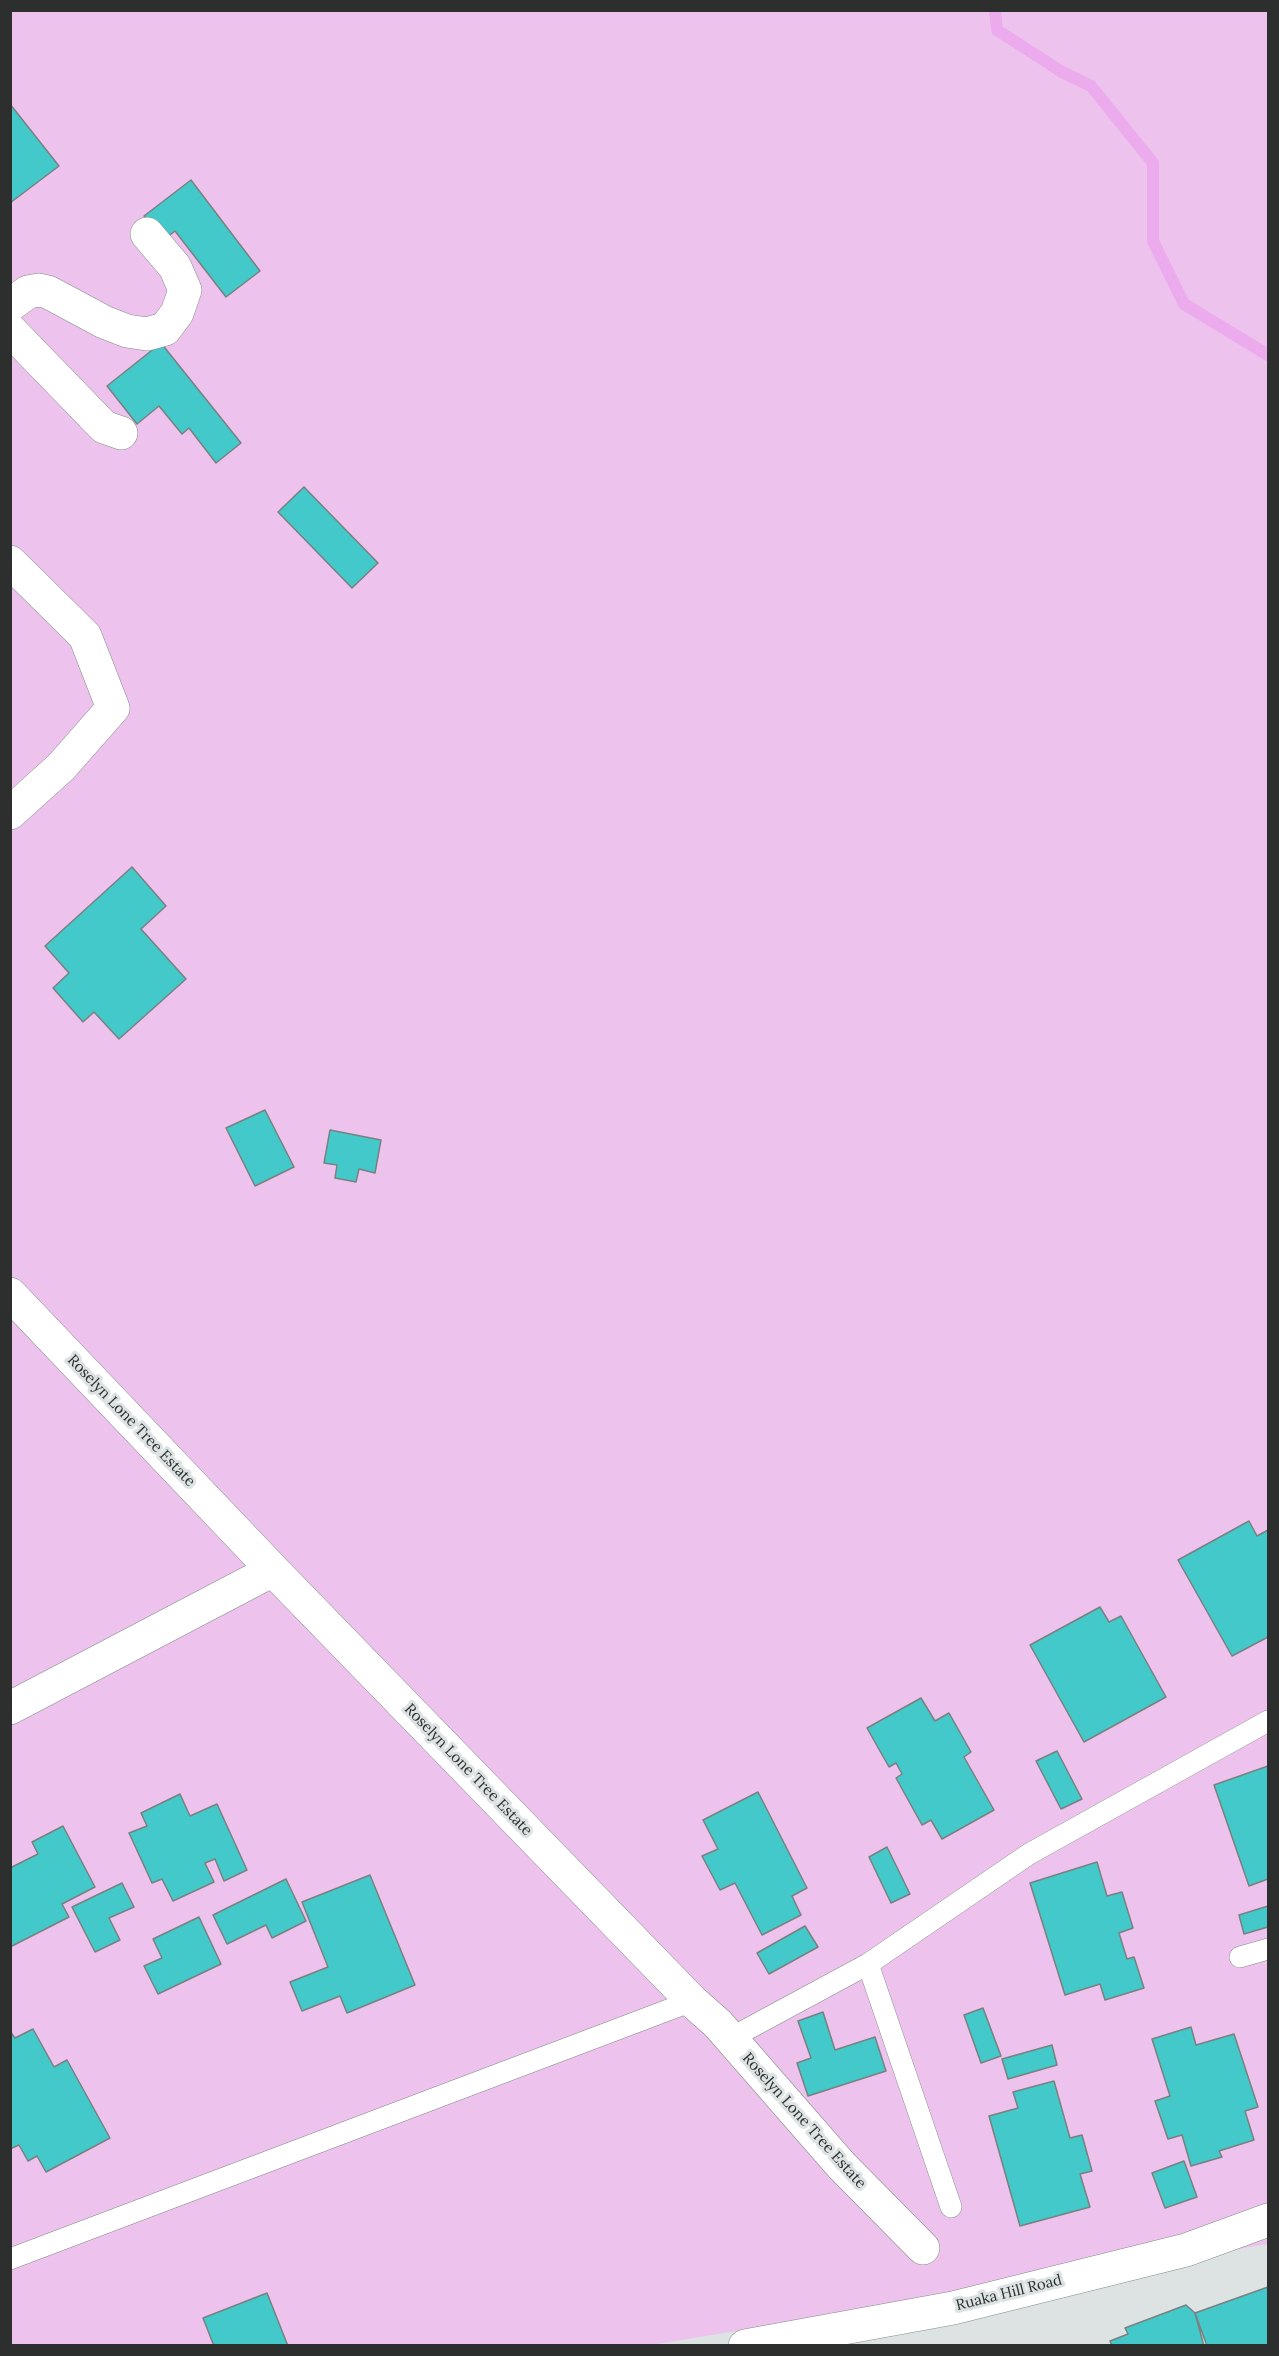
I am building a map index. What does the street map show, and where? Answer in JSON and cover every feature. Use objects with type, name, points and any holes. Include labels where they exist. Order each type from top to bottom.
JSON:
[{"type":"street","points":[[10,305],[28,292],[39,290],[48,292],[104,322],[127,331],[147,334],[165,329],[177,313],[185,290],[175,267],[147,234]]},
{"type":"street","points":[[10,330],[104,427],[121,433]]},
{"type":"street","points":[[10,562],[85,636],[112,708],[61,767],[10,813]]},
{"type":"street","name":"Roselyn Lone Tree Estate","points":[[10,1294],[273,1570],[692,2001],[731,2038],[841,2165],[923,2248]]},
{"type":"street","points":[[10,1708],[273,1570]]},
{"type":"street","name":"Ruaka Hill Road","points":[[745,2346],[953,2307],[1186,2250],[1269,2220]]},
{"type":"lane","points":[[731,2038],[868,1964],[1029,1854],[1269,1721]]},
{"type":"lane","points":[[1240,1957],[1269,1949]]},
{"type":"lane","points":[[868,1964],[951,2207]]},
{"type":"lane","points":[[10,2259],[692,2001]]},
{"type":"shaded area","points":[[11,11],[1268,11],[1268,2244],[651,2345],[11,2346]]},
{"type":"building","points":[[10,104],[59,166],[10,203]]},
{"type":"building","points":[[191,180],[260,271],[226,297],[175,231],[162,241],[144,216]]},
{"type":"building","points":[[161,343],[241,443],[216,463],[189,428],[182,434],[159,406],[137,424],[107,386]]},
{"type":"building","points":[[304,487],[378,563],[352,588],[278,512]]},
{"type":"building","points":[[132,867],[166,906],[141,929],[186,979],[119,1039],[94,1012],[83,1022],[53,988],[69,973],[45,946]]},
{"type":"building","points":[[265,1110],[294,1167],[255,1186],[226,1128]]},
{"type":"building","points":[[330,1130],[381,1140],[375,1173],[359,1169],[356,1182],[335,1178],[337,1165],[324,1163]]},
{"type":"building","points":[[1249,1521],[1257,1536],[1268,1530],[1268,1637],[1232,1656],[1178,1560]]},
{"type":"building","points":[[1100,1607],[1109,1622],[1121,1616],[1166,1697],[1084,1742],[1030,1645]]},
{"type":"building","points":[[921,1698],[935,1721],[949,1713],[971,1752],[964,1757],[994,1810],[942,1839],[931,1820],[922,1825],[896,1778],[902,1774],[896,1763],[889,1767],[867,1728]]},
{"type":"building","points":[[1057,1751],[1082,1799],[1061,1809],[1036,1761]]},
{"type":"building","points":[[1268,1766],[1268,1879],[1249,1886],[1214,1785]]},
{"type":"building","points":[[758,1792],[807,1888],[792,1896],[801,1915],[762,1935],[735,1883],[720,1890],[702,1856],[718,1849],[703,1820]]},
{"type":"building","points":[[180,1794],[190,1816],[217,1804],[247,1870],[224,1881],[215,1859],[205,1863],[214,1882],[173,1901],[162,1879],[152,1883],[129,1833],[147,1826],[141,1813]]},
{"type":"building","points":[[63,1826],[95,1887],[62,1904],[69,1917],[10,1947],[10,1868],[38,1854],[32,1842]]},
{"type":"building","points":[[887,1847],[910,1894],[891,1903],[869,1857]]},
{"type":"building","points":[[1097,1862],[1107,1896],[1122,1892],[1133,1928],[1119,1933],[1127,1959],[1134,1957],[1144,1988],[1105,2000],[1100,1984],[1065,1995],[1030,1883]]},
{"type":"building","points":[[370,1875],[415,1985],[347,2013],[340,1996],[302,2011],[290,1982],[328,1967],[302,1902]]},
{"type":"building","points":[[286,1879],[306,1921],[272,1938],[266,1925],[227,1944],[213,1915]]},
{"type":"building","points":[[122,1883],[134,1907],[109,1918],[120,1940],[95,1952],[72,1907]]},
{"type":"building","points":[[1268,1906],[1268,1927],[1244,1934],[1239,1915]]},
{"type":"building","points":[[199,1917],[221,1964],[158,1994],[144,1966],[162,1958],[153,1939]]},
{"type":"building","points":[[805,1926],[818,1947],[769,1974],[757,1953]]},
{"type":"building","points":[[983,2008],[1001,2056],[981,2063],[964,2015]]},
{"type":"building","points":[[823,2012],[835,2050],[875,2037],[886,2071],[808,2096],[797,2063],[811,2058],[798,2021]]},
{"type":"building","points":[[1191,2027],[1196,2045],[1234,2034],[1258,2107],[1245,2111],[1254,2140],[1219,2151],[1222,2157],[1191,2166],[1182,2135],[1168,2139],[1155,2101],[1170,2096],[1152,2039]]},
{"type":"building","points":[[33,2029],[54,2067],[67,2060],[110,2138],[46,2172],[37,2156],[28,2161],[19,2145],[10,2149],[10,2031],[15,2038]]},
{"type":"building","points":[[1052,2045],[1057,2065],[1008,2079],[1002,2059]]},
{"type":"building","points":[[1054,2081],[1070,2138],[1082,2135],[1092,2171],[1080,2174],[1090,2207],[1020,2226],[989,2116],[1018,2108],[1013,2092]]},
{"type":"building","points":[[1184,2161],[1197,2197],[1165,2208],[1152,2173]]},
{"type":"building","points":[[1268,2287],[1268,2346],[1207,2346],[1195,2313]]},
{"type":"building","points":[[267,2293],[288,2346],[214,2346],[203,2318]]},
{"type":"building","points":[[1186,2305],[1195,2313],[1204,2346],[1112,2346],[1110,2341],[1128,2334],[1125,2328]]},
{"type":"waterway","points":[[995,10],[997,30],[1062,72],[1091,86],[1153,163],[1153,241],[1184,304],[1268,355]]}]
